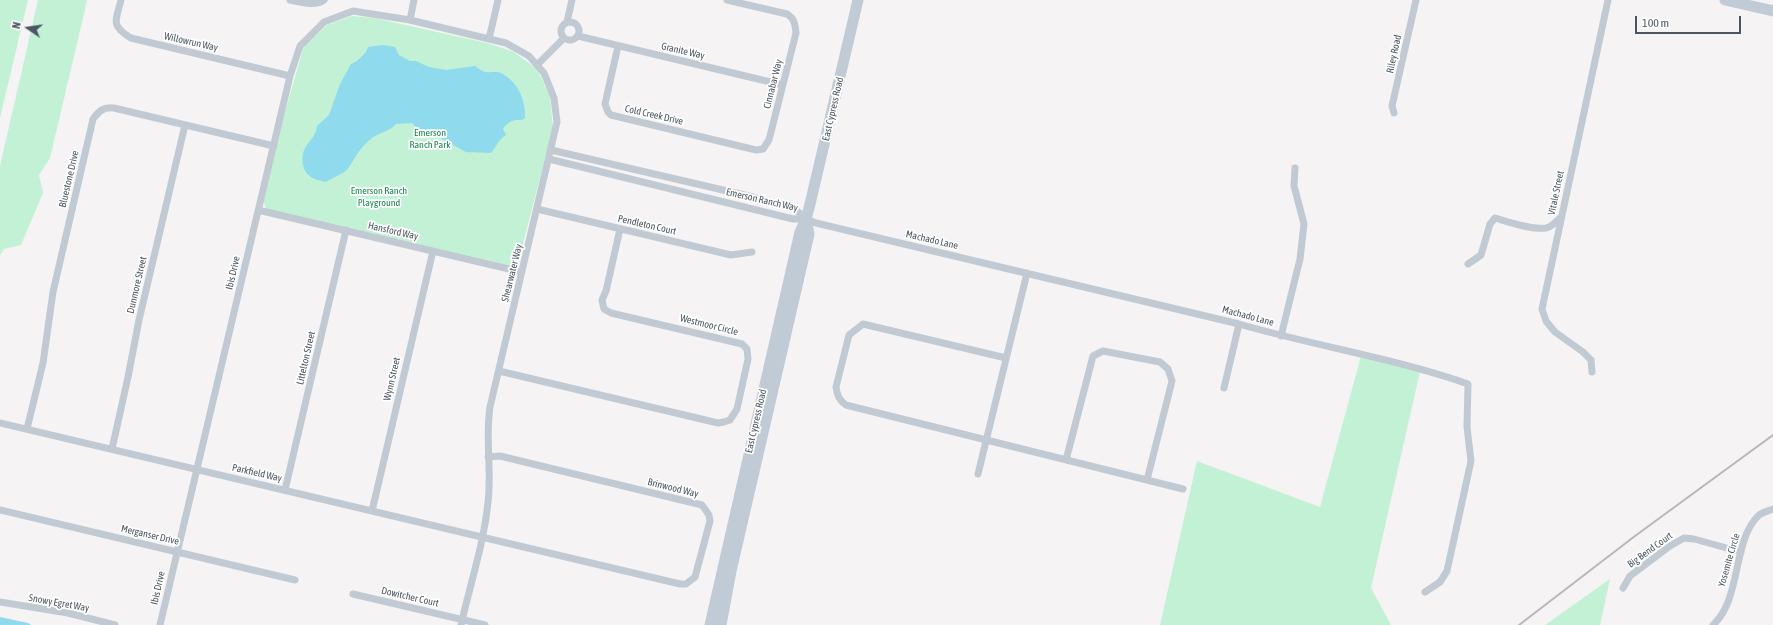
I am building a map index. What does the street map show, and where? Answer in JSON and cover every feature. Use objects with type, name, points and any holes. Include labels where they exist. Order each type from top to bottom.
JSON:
[{"type":"street","name":"Willowrun Way","points":[[121,0],[116,23],[119,31],[131,38],[290,76]]},
{"type":"street","points":[[290,0],[312,3],[320,3],[324,0]]},
{"type":"street","points":[[410,20],[414,0]]},
{"type":"street","points":[[489,38],[498,0]]},
{"type":"street","points":[[564,38],[561,29],[567,22],[572,0]]},
{"type":"street","name":"Cinnabar Way","points":[[727,0],[787,14],[794,22],[796,34],[769,140],[763,149]]},
{"type":"street","name":"East Cypress Road","points":[[710,625],[800,232],[806,219],[858,0]]},
{"type":"street","name":"Riley Road","points":[[1394,113],[1392,106],[1416,0]]},
{"type":"street","name":"Vitale Street","points":[[1592,372],[1591,360],[1583,352],[1555,332],[1546,321],[1542,309],[1608,0]]},
{"type":"street","points":[[1725,0],[1773,11]]},
{"type":"street","name":"Ibis Drive","points":[[160,625],[290,76],[300,46],[324,22],[353,11],[410,20]]},
{"type":"street","name":"Shearwater Way","points":[[410,20],[506,43],[529,56],[544,73],[554,98],[557,122],[552,150],[522,272],[487,426],[488,502],[482,537],[461,622]]},
{"type":"street","points":[[564,38],[570,40],[578,36],[580,30],[578,24],[573,21],[567,22]]},
{"type":"street","name":"Granite Way","points":[[578,36],[783,85]]},
{"type":"street","points":[[537,65],[564,38]]},
{"type":"street","name":"Cold Creek Drive","points":[[618,46],[605,104],[611,115],[756,150],[763,149]]},
{"type":"street","name":"Bluestone Drive","points":[[27,429],[43,363],[53,292],[94,119],[98,112],[106,108],[274,146]]},
{"type":"street","name":"Dunmore Street","points":[[112,449],[139,320],[185,125]]},
{"type":"street","name":"Emerson Ranch Way","points":[[552,150],[753,197],[795,209],[806,219]]},
{"type":"street","name":"Emerson Ranch Way","points":[[549,159],[793,219],[806,219]]},
{"type":"street","points":[[1281,336],[1300,259],[1304,224],[1294,186],[1295,168]]},
{"type":"street","name":"Pendleton Court","points":[[537,209],[731,255],[752,252]]},
{"type":"street","name":"Hansford Way","points":[[258,210],[522,272]]},
{"type":"street","points":[[1468,264],[1481,255],[1490,224],[1494,218],[1535,228],[1547,228],[1555,224],[1561,216]]},
{"type":"street","name":"East Cypress Road","points":[[721,625],[731,572],[809,234],[806,219]]},
{"type":"street","name":"Machado Lane","points":[[806,219],[816,223],[1239,324],[1281,336],[1441,375],[1468,384],[1467,427],[1471,461],[1447,571],[1440,582],[1425,592]]},
{"type":"street","name":"Westmoor Circle","points":[[499,371],[718,423],[724,422],[734,415],[748,359],[747,349],[742,344],[610,313],[604,309],[602,300],[606,291],[620,229]]},
{"type":"street","name":"Littelton Street","points":[[284,490],[346,230]]},
{"type":"street","name":"Wynn Street","points":[[372,511],[432,251]]},
{"type":"street","points":[[978,474],[1027,273]]},
{"type":"street","points":[[1006,358],[863,324],[850,335],[836,387],[840,401],[846,405],[1183,489]]},
{"type":"street","points":[[1224,388],[1239,324]]},
{"type":"street","points":[[1066,460],[1093,356],[1103,351],[1160,362],[1168,369],[1172,381],[1148,480]]},
{"type":"street","name":"Parkfield Way","points":[[0,422],[482,537]]},
{"type":"street","name":"Brinwood Way","points":[[482,537],[680,584],[686,584],[696,577],[710,521],[707,510],[697,503],[500,456],[488,457]]},
{"type":"street","name":"Yosemite Circle","points":[[1713,625],[1723,612],[1728,600],[1744,542],[1754,521],[1760,514],[1773,509]]},
{"type":"street","name":"Merganser Drive","points":[[0,510],[295,580]]},
{"type":"street","name":"Big Bend Court","points":[[1622,588],[1630,576],[1670,546],[1684,538],[1694,539],[1741,552]]},
{"type":"street","name":"Dowitcher Court","points":[[353,594],[461,622],[485,625]]},
{"type":"street","name":"Snowy Egret Way","points":[[0,602],[68,613],[115,625]]},
{"type":"green space","points":[[0,0],[28,0],[0,118]]},
{"type":"green space","points":[[38,0],[87,1],[50,158],[39,175],[43,193],[21,245],[4,249],[0,255],[0,166]]},
{"type":"green space","name":"Emerson Ranch Park","points":[[352,16],[374,18],[487,43],[514,52],[538,70],[550,97],[553,127],[517,267],[266,209],[263,199],[285,112],[304,46],[327,25]]},
{"type":"green space","points":[[1361,356],[1421,367],[1371,588],[1391,625],[1160,625],[1197,461],[1320,507]]},
{"type":"green space","points":[[1610,579],[1600,625],[1545,625]]},
{"type":"water","points":[[383,45],[395,47],[399,55],[410,61],[416,61],[429,67],[446,70],[475,66],[485,72],[501,73],[512,81],[520,92],[524,105],[525,118],[507,124],[503,129],[506,135],[499,141],[491,153],[466,152],[428,131],[418,129],[412,123],[396,124],[390,129],[375,136],[368,142],[361,149],[346,171],[326,182],[313,178],[308,175],[304,168],[302,160],[305,148],[314,135],[317,126],[329,115],[340,84],[351,64],[357,61],[366,52],[368,47]]},
{"type":"water","points":[[0,617],[28,623],[31,625],[0,625]]},
{"type":"railway","points":[[1519,625],[1635,536],[1773,435]]},
{"type":"park label","name":"Emerson Ranch Playground","points":[[379,196]]}]
